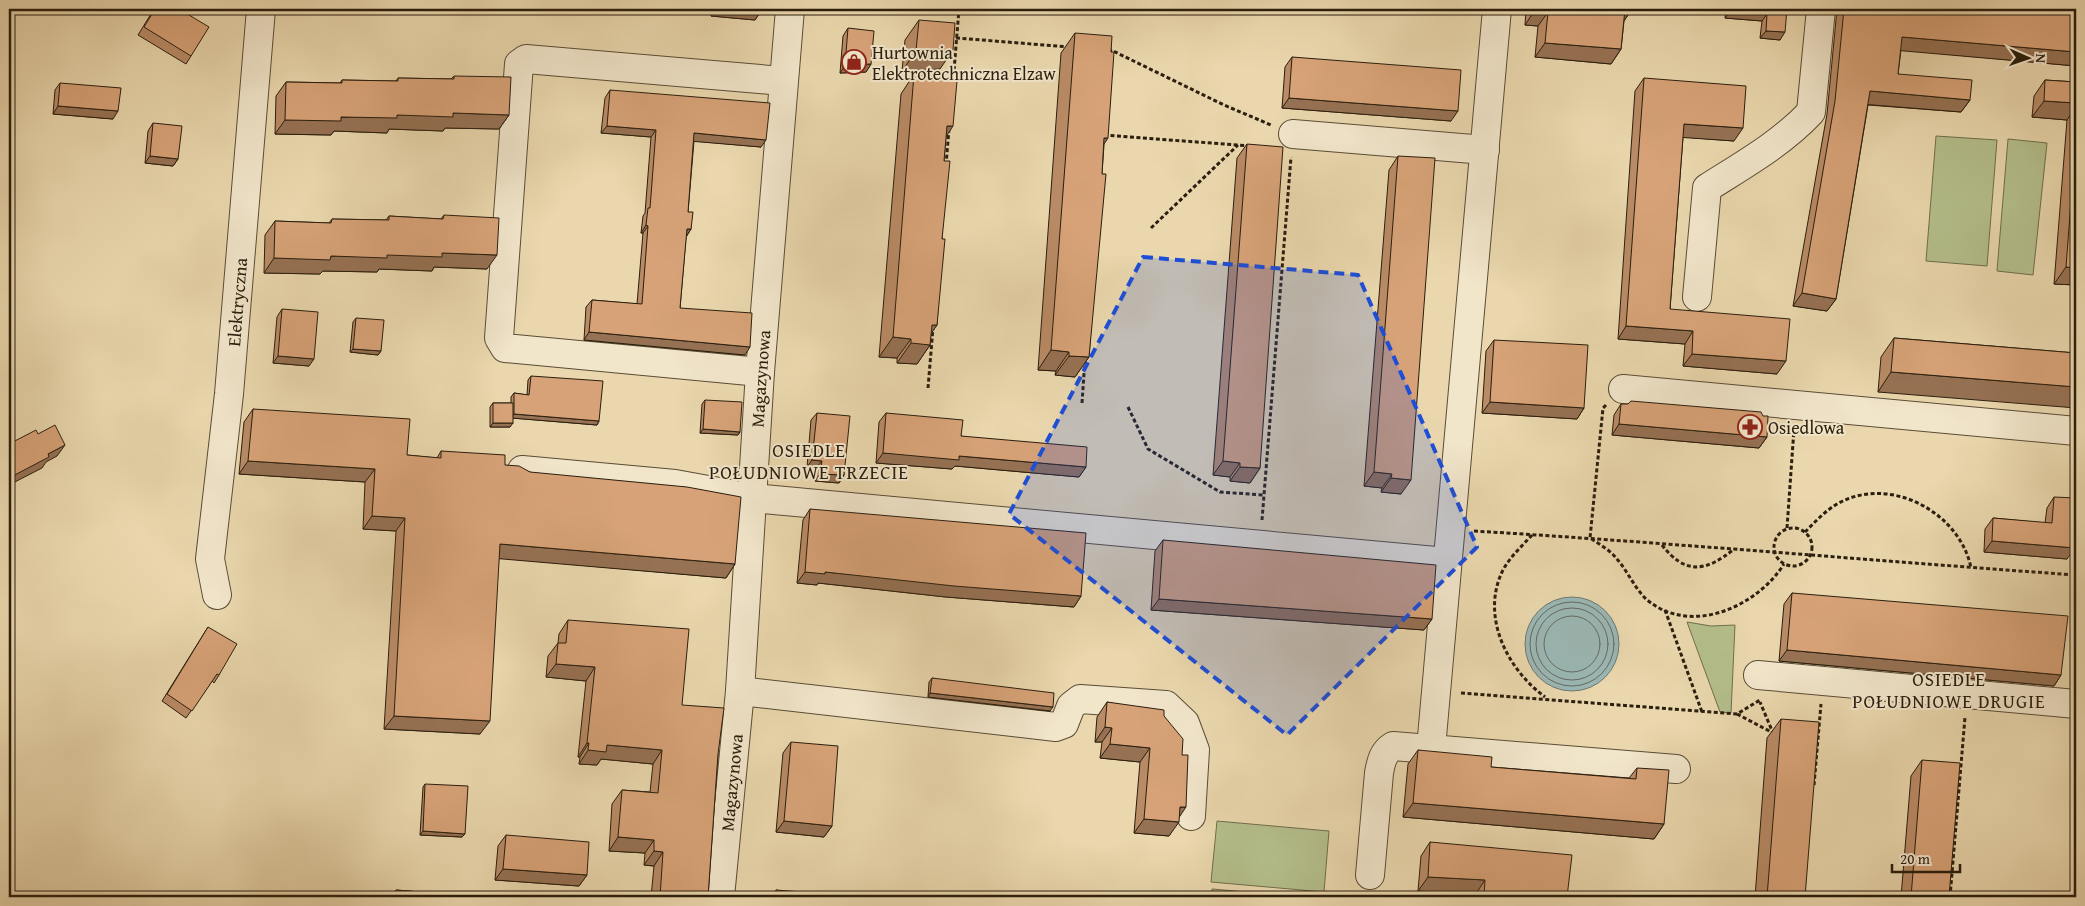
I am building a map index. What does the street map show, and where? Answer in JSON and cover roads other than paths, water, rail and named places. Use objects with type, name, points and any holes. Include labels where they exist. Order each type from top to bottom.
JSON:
[{"type":"street","name":"Elektryczna","points":[[217,595],[210,559],[229,394],[260,9]]},
{"type":"street","name":"Magazynowa","points":[[720,897],[740,691],[760,372],[790,9]]},
{"type":"street","points":[[1431,748],[1496,9]]},
{"type":"street","points":[[1697,297],[1707,188],[1770,147],[1799,125],[1811,112],[1821,9]]},
{"type":"street","points":[[760,372],[504,348],[499,338],[519,64],[526,59],[783,81]]},
{"type":"street","points":[[1293,134],[1485,150]]},
{"type":"street","points":[[1623,389],[1796,403],[2076,431]]},
{"type":"street","points":[[522,470],[675,484],[752,498],[1447,562]]},
{"type":"street","points":[[1758,675],[2076,704]]},
{"type":"street","points":[[740,691],[1056,727],[1064,724],[1071,706],[1080,699],[1166,705],[1185,722],[1195,750],[1191,816]]},
{"type":"street","points":[[1370,875],[1382,760],[1387,750],[1393,746],[1676,769]]},
{"type":"water","points":[[1572,597],[1590,601],[1605,611],[1615,626],[1619,644],[1615,662],[1605,677],[1590,687],[1572,691],[1554,687],[1539,677],[1529,662],[1525,644],[1529,626],[1539,611],[1554,601]]},
{"type":"place","name":"Hurtownia Elektrotechniczna Elzaw","points":[[854,62]]},
{"type":"place","name":"Osiedlowa","points":[[1750,427]]},
{"type":"district","name":"OSIEDLE POŁUDNIOWE TRZECIE","points":[[809,461]]},
{"type":"district","name":"OSIEDLE POŁUDNIOWE DRUGIE","points":[[1949,690]]}]
